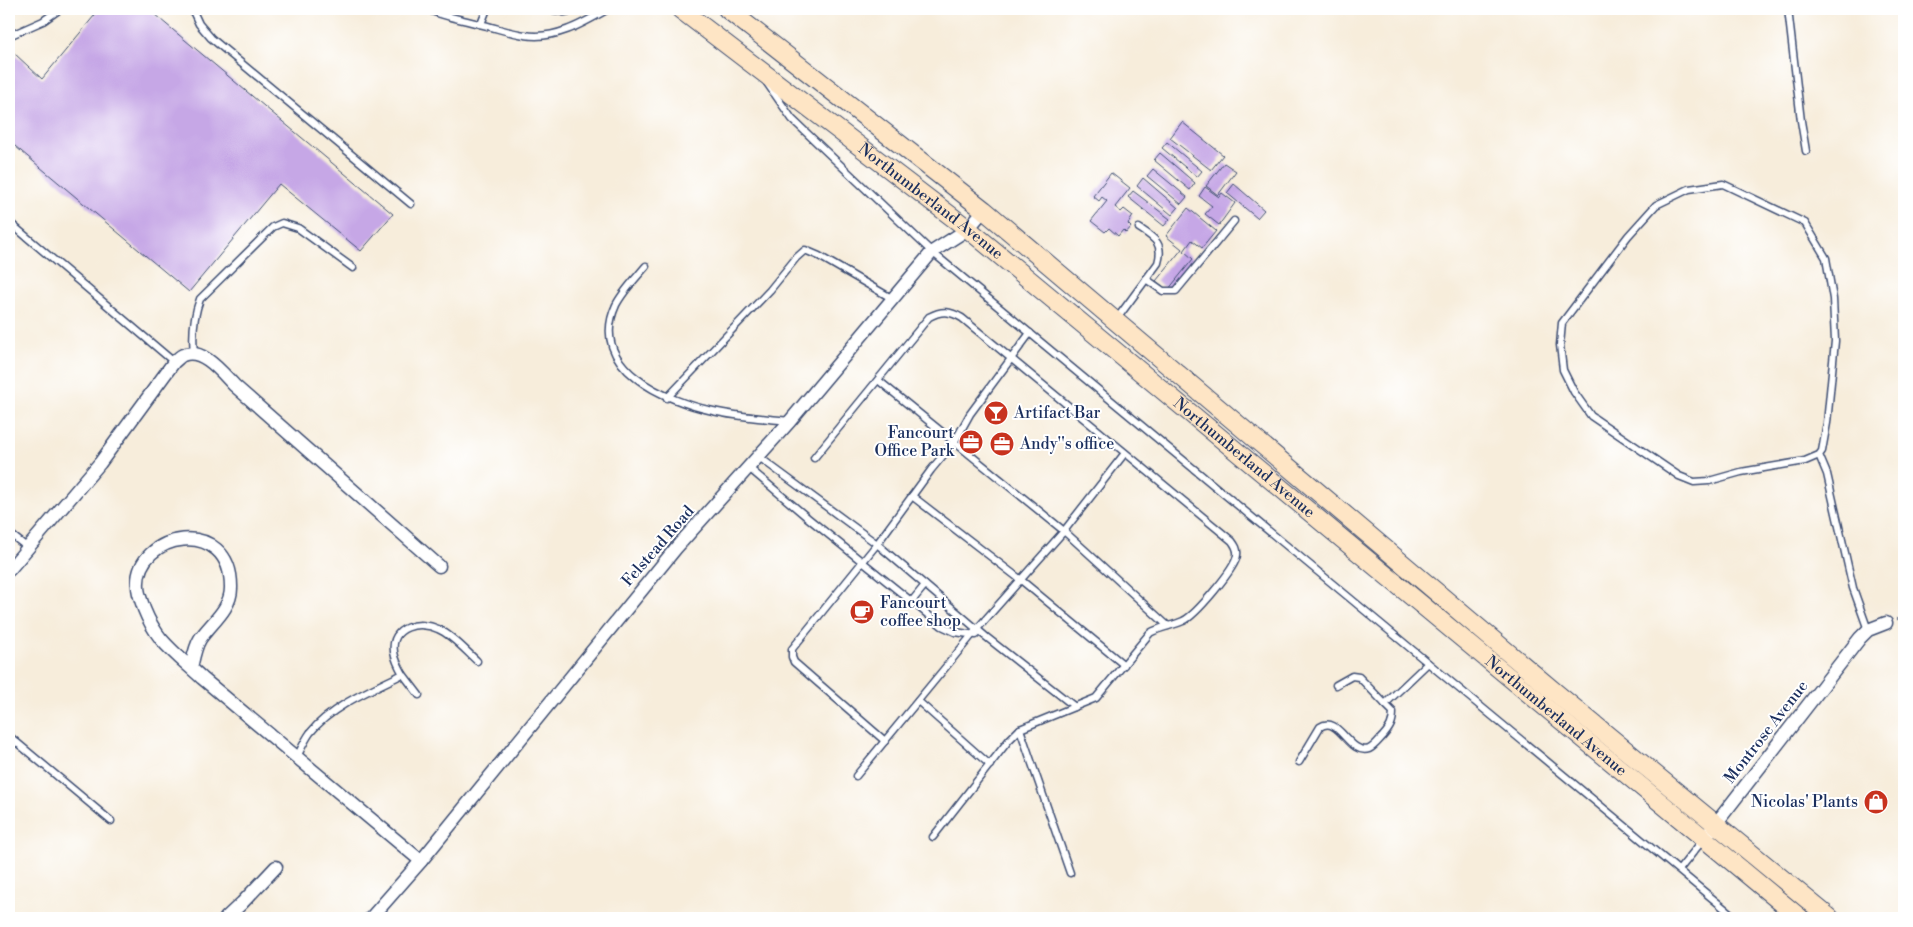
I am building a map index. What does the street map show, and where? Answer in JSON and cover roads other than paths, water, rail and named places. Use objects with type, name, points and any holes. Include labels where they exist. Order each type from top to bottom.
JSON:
[{"type":"main road","name":"Northumberland Avenue","points":[[680,9],[968,230],[1800,918]]},
{"type":"main road","name":"Northumberland Avenue","points":[[727,9],[984,210],[1556,693],[1830,918]]},
{"type":"street","name":"Felstead Road","points":[[371,918],[421,861],[676,548],[790,421],[932,252],[968,230],[984,210]]},
{"type":"street","points":[[9,570],[100,463],[174,362],[184,355],[194,353],[212,363],[242,393],[439,566]]},
{"type":"street","points":[[191,668],[199,641],[226,606],[232,590],[229,569],[220,552],[204,542],[184,538],[159,546],[142,566],[138,586],[146,614],[160,638],[191,668],[421,861]]},
{"type":"street","name":"Montrose Avenue","points":[[1704,839],[1860,638],[1868,630],[1886,623]]},
{"type":"street","points":[[226,918],[276,867]]},
{"type":"lane","points":[[9,36],[43,21],[60,9]]},
{"type":"lane","points":[[192,9],[198,24],[211,38],[411,204]]},
{"type":"lane","points":[[427,9],[454,18],[525,35],[542,36],[557,34],[578,26],[608,9]]},
{"type":"lane","points":[[481,24],[487,9]]},
{"type":"lane","points":[[549,9],[564,12],[582,9]]},
{"type":"lane","points":[[1788,9],[1800,121],[1806,151]]},
{"type":"lane","points":[[757,69],[792,120],[932,252],[1736,918]]},
{"type":"lane","points":[[1819,455],[1805,461],[1741,472],[1709,481],[1694,482],[1679,476],[1591,416],[1574,392],[1563,370],[1560,345],[1562,323],[1628,236],[1656,205],[1689,190],[1723,184],[1805,222],[1826,258],[1833,299],[1835,342],[1824,442],[1819,455],[1827,474],[1856,598],[1868,630]]},
{"type":"lane","points":[[1146,279],[1163,291],[1176,292],[1234,221]]},
{"type":"lane","points":[[9,222],[174,362]]},
{"type":"lane","points":[[194,353],[194,313],[200,299],[273,227],[282,223],[298,228],[352,268]]},
{"type":"lane","points":[[1115,321],[1158,263],[1161,253],[1156,240],[1139,228]]},
{"type":"lane","points":[[667,398],[770,290],[796,258],[805,250],[819,256],[893,299]]},
{"type":"lane","points":[[646,266],[630,284],[616,305],[609,337],[616,354],[627,370],[645,385],[667,398],[714,412],[790,421]]},
{"type":"lane","points":[[814,458],[929,316],[946,311],[962,318],[1232,541],[1236,547],[1237,555],[1234,563],[1191,616],[1183,621],[1150,633],[1096,698],[1020,729],[1009,740],[933,837]]},
{"type":"lane","points":[[885,741],[794,662],[792,649],[795,643],[864,562],[954,440],[1010,358],[1030,333]]},
{"type":"lane","points":[[878,380],[1064,531],[1168,626]]},
{"type":"lane","points":[[856,776],[972,635],[1064,531],[1125,453]]},
{"type":"lane","points":[[759,456],[877,544],[977,630],[1075,707]]},
{"type":"lane","points":[[749,468],[942,626],[955,632],[985,636]]},
{"type":"lane","points":[[912,496],[1021,580],[1124,665]]},
{"type":"lane","points":[[9,533],[28,548]]},
{"type":"lane","points":[[912,601],[926,585]]},
{"type":"lane","points":[[419,696],[403,674],[394,651],[394,641],[407,626],[416,625],[440,629],[477,661]]},
{"type":"lane","points":[[1385,704],[1428,663]]},
{"type":"lane","points":[[297,757],[309,734],[334,711],[403,674]]},
{"type":"lane","points":[[1299,762],[1324,724],[1330,724],[1362,750],[1372,747],[1391,727],[1392,712],[1359,677],[1352,676],[1336,685]]},
{"type":"lane","points":[[918,701],[990,765]]},
{"type":"lane","points":[[1020,729],[1070,873]]},
{"type":"lane","points":[[9,736],[111,821]]},
{"type":"lane","name":"Montrose Avenue","points":[[1679,870],[1704,839]]},
{"type":"place","name":"Artifact Bar","points":[[996,413]]},
{"type":"place","name":"Fancourt Office Park","points":[[971,442]]},
{"type":"place","name":"Andy''s office","points":[[1002,444]]},
{"type":"place","name":"Fancourt coffee shop","points":[[862,612]]},
{"type":"place","name":"Nicolas' Plants","points":[[1876,802]]}]
